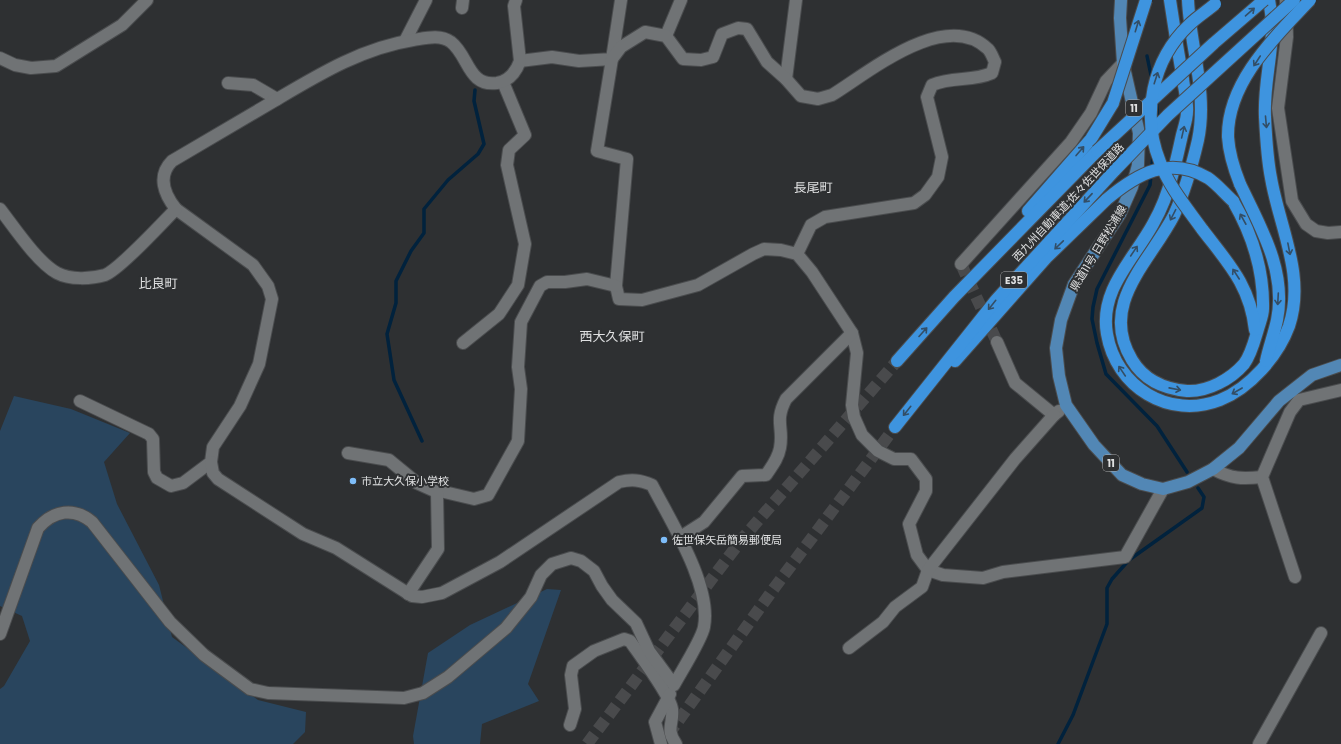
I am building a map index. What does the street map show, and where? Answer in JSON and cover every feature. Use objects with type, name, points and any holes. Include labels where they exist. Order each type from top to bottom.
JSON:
[{"type":"highway","points":[[954,297],[1091,139],[1113,103],[1146,0]]},
{"type":"highway","points":[[1170,0],[1188,111],[1172,177],[1156,217],[1121,270],[1111,295],[1106,316],[1107,333],[1111,353],[1122,372],[1136,388],[1154,398],[1170,404],[1185,406],[1201,405],[1221,400],[1244,387],[1279,347],[1289,324],[1294,292],[1289,249],[1270,178],[1265,114],[1267,83],[1272,50],[1272,16],[1269,0]]},
{"type":"highway","points":[[920,395],[967,350],[1046,258],[1107,199],[1143,173],[1164,168],[1185,168],[1208,178],[1233,201],[1247,225],[1257,252],[1262,282],[1263,310],[1255,337],[1245,362],[1228,379],[1211,387],[1192,391],[1173,389],[1145,376],[1135,365],[1126,349],[1121,332],[1121,314],[1125,297],[1132,281],[1174,215],[1188,180],[1198,138],[1201,108],[1200,84],[1188,0]]},
{"type":"highway","points":[[1222,0],[1189,25],[1173,44],[1160,66],[1153,86],[1150,107],[1153,140],[1160,163],[1174,191],[1236,273],[1247,292],[1253,315],[1255,337]]},
{"type":"highway","name":"西九州自動車道;佐々佐世保道路","points":[[897,361],[954,297],[1097,151],[1158,94],[1264,0]]},
{"type":"highway","name":"西九州自動車道;佐々佐世保道路","points":[[895,427],[996,300],[1115,170],[1173,111],[1294,0]]},
{"type":"highway","points":[[1265,364],[1277,320],[1279,294],[1276,268],[1271,250],[1232,164],[1228,136],[1232,106],[1244,80],[1262,53],[1310,0]]},
{"type":"main road","name":"県道11号 日野松浦線","points":[[1121,0],[1120,18],[1123,63],[1139,133],[1138,165],[1132,187],[1120,214],[1074,284],[1060,320],[1056,348],[1059,376],[1066,405],[1094,445],[1122,475],[1142,484],[1163,489],[1188,482],[1213,469],[1239,448],[1279,401],[1312,375],[1341,365]]},
{"type":"street","points":[[0,58],[14,65],[31,68],[56,66],[122,25],[148,0]]},
{"type":"street","points":[[405,42],[426,0]]},
{"type":"street","points":[[516,0],[514,6],[520,61],[517,70],[503,82],[492,84],[481,82],[471,73],[458,49],[451,42],[440,37],[405,42],[346,60],[172,161],[166,167],[162,176],[164,188],[169,200],[176,208],[253,265],[268,286],[272,299],[258,364],[240,406],[213,447],[211,462],[213,473],[218,479],[303,534],[336,548],[408,594],[422,597],[442,593],[500,562],[619,482],[631,479],[652,485],[700,583],[705,611],[704,629],[674,685],[668,700],[655,722],[660,744]]},
{"type":"street","points":[[621,0],[597,151],[627,159],[616,286],[619,299],[642,300],[698,285],[764,249],[781,250],[797,254],[812,272],[852,333],[857,353],[852,405],[854,417],[862,436],[878,450],[894,459],[911,459],[926,479],[926,491],[909,524],[917,555],[928,570],[943,575],[983,578],[1003,572],[1125,557],[1163,489]]},
{"type":"street","points":[[666,36],[681,0]]},
{"type":"street","points":[[786,79],[796,0]]},
{"type":"street","points":[[1286,0],[1287,37],[1278,108],[1292,201],[1306,224],[1316,231],[1328,233],[1341,232]]},
{"type":"street","points":[[520,61],[552,57],[579,61],[612,59],[621,47],[645,32],[666,36],[683,59],[701,60],[713,57],[722,34],[738,28],[747,29],[767,62],[786,79],[801,96],[818,99],[832,95],[910,46],[944,36],[960,36],[974,40],[988,49],[995,62],[992,74],[984,77],[944,80],[932,85],[927,97],[942,158],[938,178],[925,195],[914,203],[825,218],[811,225],[797,254]]},
{"type":"street","points":[[961,264],[1071,142],[1091,113],[1106,81],[1123,63]]},
{"type":"street","points":[[463,343],[499,314],[518,285],[524,244],[507,165],[509,150],[525,135],[503,82]]},
{"type":"street","points":[[228,83],[253,85],[277,99]]},
{"type":"street","points":[[0,209],[36,254],[57,273],[76,278],[105,275],[115,268],[176,208]]},
{"type":"street","points":[[348,453],[389,460],[417,483],[437,492],[474,499],[488,495],[509,460],[518,441],[521,389],[518,367],[521,322],[540,286],[547,282],[565,282],[587,279],[616,286]]},
{"type":"street","points":[[679,538],[704,522],[742,476],[766,475],[776,461],[781,446],[780,412],[786,399],[852,333]]},
{"type":"street","points":[[997,342],[1014,383],[1054,416]]},
{"type":"street","points":[[1295,577],[1262,477],[1290,412],[1299,400],[1341,390]]},
{"type":"street","points":[[80,401],[149,434],[153,438],[154,472],[157,478],[171,486],[183,483],[211,462]]},
{"type":"street","points":[[849,648],[883,622],[895,607],[922,587],[928,570],[1006,471],[1054,416],[1066,405]]},
{"type":"street","points":[[1213,469],[1226,476],[1242,479],[1262,477]]},
{"type":"street","points":[[408,594],[438,550],[437,492]]},
{"type":"street","points":[[0,634],[38,528],[44,520],[57,513],[74,512],[84,516],[92,522],[170,622],[204,655],[250,689],[268,693],[374,698],[404,698],[422,693],[448,677],[506,628],[531,597],[541,575],[552,564],[560,560],[571,558],[581,561],[594,571],[612,600],[636,623],[649,651],[674,685]]},
{"type":"street","points":[[1259,744],[1321,633]]},
{"type":"street","points":[[570,725],[575,709],[571,675],[573,666],[594,651],[615,642],[624,640],[630,641],[659,682],[672,708],[669,727],[676,744]]},
{"type":"shaded area","points":[[14,396],[71,409],[130,433],[104,462],[117,504],[159,585],[172,637],[258,700],[306,712],[305,732],[293,744],[0,744],[0,689],[4,686],[30,641],[22,616],[0,606],[0,431]]},
{"type":"shaded area","points":[[547,589],[561,590],[528,684],[539,701],[482,724],[480,744],[414,744],[413,736],[428,653],[470,625]]},
{"type":"waterway","points":[[1147,56],[1152,80]]},
{"type":"waterway","points":[[422,441],[394,380],[387,334],[396,303],[396,281],[411,251],[424,233],[424,209],[448,180],[478,154],[484,144],[474,101],[475,90]]},
{"type":"waterway","points":[[1157,102],[1157,116]]},
{"type":"waterway","points":[[1153,156],[1150,185],[1097,289],[1092,319],[1106,374],[1157,426],[1187,472]]},
{"type":"waterway","points":[[1058,744],[1073,715],[1107,624],[1107,588],[1112,579],[1129,560],[1202,508],[1204,497],[1198,488]]},
{"type":"tunnel","points":[[961,264],[997,342]]},
{"type":"tunnel","points":[[587,744],[742,539],[897,361]]},
{"type":"tunnel","points":[[668,735],[775,587],[895,427]]},
{"type":"place","name":"市立大久保小学校","points":[[353,481]]},
{"type":"place","name":"佐世保矢岳簡易郵便局","points":[[664,540]]},
{"type":"district","name":"長尾町","points":[[813,187]]},
{"type":"district","name":"比良町","points":[[158,283]]},
{"type":"district","name":"西大久保町","points":[[612,336]]}]
